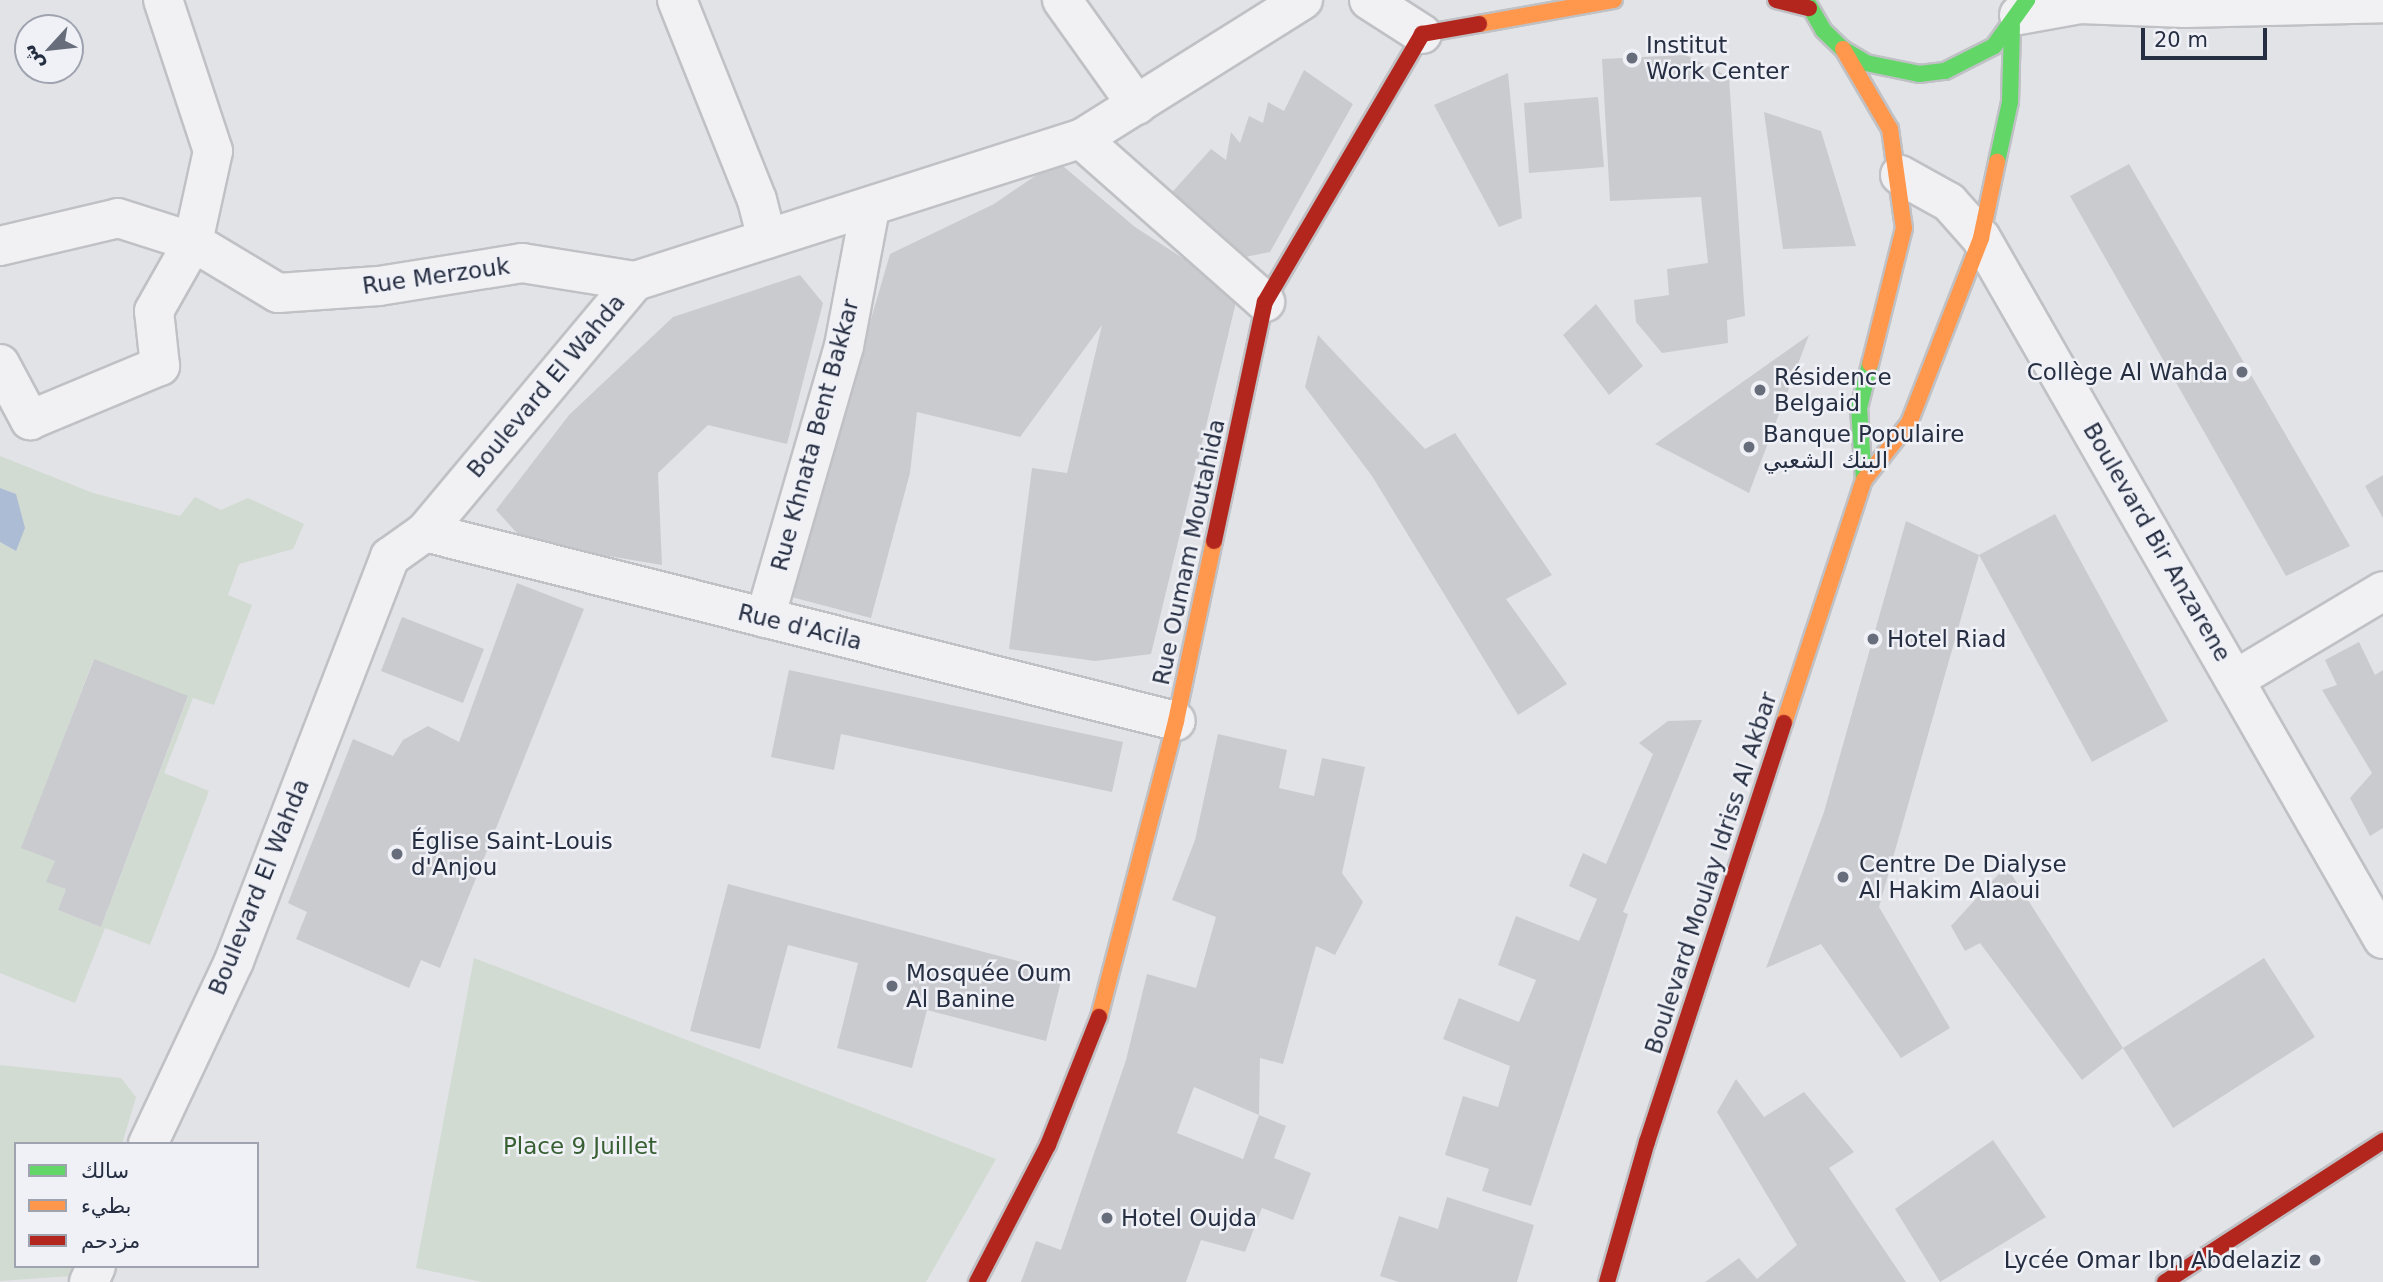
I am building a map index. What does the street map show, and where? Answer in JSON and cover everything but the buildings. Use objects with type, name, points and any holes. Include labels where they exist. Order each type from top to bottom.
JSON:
[{"type":"main road","points":[[1422,34],[1614,0]]},
{"type":"main road","points":[[1776,0],[1807,4]]},
{"type":"main road","name":"Boulevard Moulay Idriss Al Akbar","points":[[1807,4],[1843,49],[1890,129],[1900,175],[1904,228],[1898,266],[1859,408],[1864,480]]},
{"type":"main road","points":[[1843,49],[1892,72],[1945,71],[1994,46],[2019,14]]},
{"type":"main road","name":"Boulevard Moulay Idriss Al Akbar","points":[[1607,1282],[1651,1129],[1864,480],[1909,423],[1981,238],[2010,102],[2019,14]]},
{"type":"main road","name":"Rue Oumam Moutahida","points":[[977,1282],[1048,1145],[1095,1032],[1176,721],[1265,302],[1422,34]]},
{"type":"main road","points":[[2165,1282],[2383,1141]]},
{"type":"street","points":[[0,364],[30,420],[160,366],[154,311],[193,242],[213,151],[163,0]]},
{"type":"street","points":[[677,0],[757,200],[767,239]]},
{"type":"street","points":[[1062,0],[1137,105]]},
{"type":"street","name":"Boulevard El Wahda","points":[[150,1142],[234,961],[390,557],[425,531],[635,281],[870,209],[1081,139],[1303,0]]},
{"type":"street","points":[[1369,0],[1422,34]]},
{"type":"street","points":[[2019,14],[2078,2],[2185,8],[2383,3]]},
{"type":"street","points":[[1081,139],[1265,302]]},
{"type":"street","name":"Boulevard Bir Anzarene","points":[[1900,175],[1949,202],[1981,238],[2383,939]]},
{"type":"street","name":"Rue Khnata Bent Bakkar","points":[[765,618],[844,346],[870,209]]},
{"type":"street","points":[[0,246],[118,218],[193,242]]},
{"type":"street","name":"Rue Merzouk","points":[[193,242],[278,293],[379,286],[523,263],[635,281]]},
{"type":"street","name":"Rue d'Acila","points":[[425,531],[1176,721]]},
{"type":"street","points":[[2236,679],[2383,591]]},
{"type":"green space","points":[[0,456],[93,493],[180,516],[195,497],[221,510],[248,498],[304,524],[293,549],[239,564],[228,595],[252,605],[214,705],[193,698],[164,773],[209,791],[150,945],[105,928],[75,1003],[0,973],[0,542],[16,551],[16,494],[0,488]],"holes":[[[93,660],[188,697],[101,927],[58,910],[66,889],[47,881],[55,861],[22,848]]]},
{"type":"green space","name":"Place 9 Juillet","points":[[474,958],[996,1159],[926,1282],[482,1282],[416,1268]]},
{"type":"green space","points":[[0,1065],[121,1078],[136,1097],[123,1142],[14,1142],[14,1268],[74,1268],[71,1276],[0,1281]]},
{"type":"water","points":[[0,488],[16,494],[25,528],[16,551],[0,542]]},
{"type":"traffic: fast","points":[[1806,0],[1823,30],[1843,49],[1866,63],[1919,74],[1945,71],[1994,46],[2027,0]]},
{"type":"traffic: fast","points":[[1997,162],[2010,102],[2012,26]]},
{"type":"traffic: fast","points":[[1864,480],[1859,408],[1870,364]]},
{"type":"traffic: slow","points":[[1479,24],[1614,0]]},
{"type":"traffic: slow","points":[[1843,49],[1890,129],[1904,228],[1870,364]]},
{"type":"traffic: slow","points":[[1784,723],[1864,480],[1909,423],[1981,238],[1997,162]]},
{"type":"traffic: slow","points":[[1099,1017],[1176,721],[1214,541]]},
{"type":"traffic: jam","points":[[1776,0],[1809,8]]},
{"type":"traffic: jam","points":[[1214,541],[1265,302],[1422,34],[1479,24]]},
{"type":"traffic: jam","points":[[1607,1282],[1647,1142],[1784,723]]},
{"type":"traffic: jam","points":[[977,1282],[1048,1145],[1099,1017]]},
{"type":"traffic: jam","points":[[2165,1282],[2383,1141]]},
{"type":"place","name":"Institut Work Center","points":[[1632,58]]},
{"type":"place","name":"Collège Al Wahda","points":[[2242,372]]},
{"type":"place","name":"Résidence Belgaid","points":[[1760,390]]},
{"type":"place","name":"Banque Populaire البنك الشعبي","points":[[1749,447]]},
{"type":"place","name":"Hotel Riad","points":[[1873,639]]},
{"type":"place","name":"Église Saint-Louis d'Anjou","points":[[397,854]]},
{"type":"place","name":"Centre De Dialyse Al Hakim Alaoui","points":[[1843,877]]},
{"type":"place","name":"Mosquée Oum Al Banine","points":[[892,986]]},
{"type":"place","name":"Hotel Oujda","points":[[1107,1218]]},
{"type":"place","name":"Lycée Omar Ibn Abdelaziz","points":[[2315,1260]]}]
